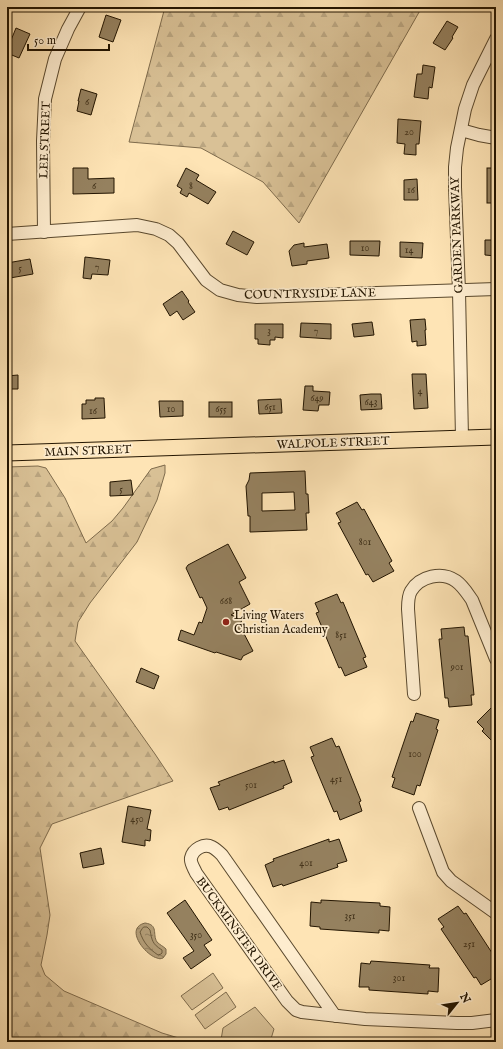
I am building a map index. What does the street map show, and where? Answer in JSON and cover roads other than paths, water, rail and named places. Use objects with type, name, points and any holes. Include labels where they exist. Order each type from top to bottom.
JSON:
[{"type":"main road","name":"WALPOLE STREET","points":[[170,448],[496,437]]},
{"type":"main road","name":"MAIN STREET","points":[[7,453],[170,448]]},
{"type":"street","name":"LEE STREET","points":[[44,232],[43,141],[45,99],[55,59],[68,29],[80,7]]},
{"type":"street","name":"GARDEN PARKWAY","points":[[462,438],[455,167],[457,148],[465,109],[473,85],[496,39]]},
{"type":"street","points":[[461,130],[496,138]]},
{"type":"street","name":"COUNTRYSIDE LANE","points":[[7,234],[137,225],[156,229],[169,234],[178,243],[206,280],[220,290],[238,296],[257,297],[496,289]]},
{"type":"street","points":[[414,694],[408,599],[416,584],[427,578],[439,575],[447,576],[461,585],[472,600],[496,659]]},
{"type":"street","points":[[419,808],[443,872],[450,881],[496,913]]},
{"type":"street","name":"BUCKMINSTER DRIVE","points":[[335,1016],[222,855],[208,845],[203,846],[194,852],[192,863],[196,873],[296,1010],[302,1012],[335,1016],[365,1019],[457,1024],[496,1020]]},
{"type":"water","points":[[145,923],[154,928],[157,942],[166,949],[166,954],[163,958],[159,959],[152,956],[142,947],[136,935],[136,930],[139,926]]},
{"type":"place","name":"Living Waters Christian Academy","points":[[226,622]]}]
